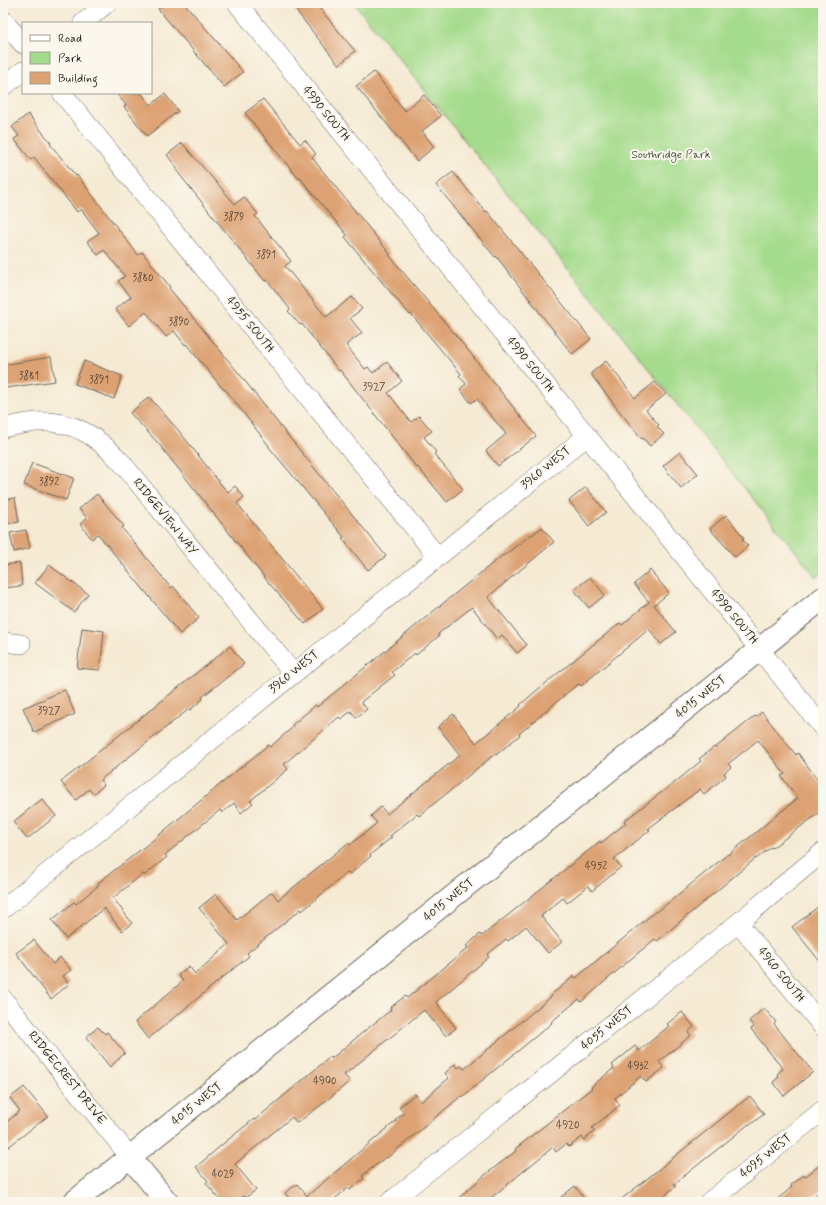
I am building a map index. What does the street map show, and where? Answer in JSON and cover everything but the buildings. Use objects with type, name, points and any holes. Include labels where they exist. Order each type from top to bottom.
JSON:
[{"type":"street","points":[[83,22],[107,3]]},
{"type":"street","name":"4990 SOUTH","points":[[237,3],[823,728]]},
{"type":"street","points":[[3,20],[22,43]]},
{"type":"street","points":[[3,87],[22,72]]},
{"type":"street","name":"4955 SOUTH","points":[[63,94],[437,556]]},
{"type":"street","name":"RIDGEVIEW WAY","points":[[3,428],[36,422],[66,424],[90,434],[107,447],[122,463],[293,673]]},
{"type":"street","name":"3960 WEST","points":[[3,909],[587,436]]},
{"type":"street","name":"4015 WEST","points":[[74,1202],[823,598]]},
{"type":"street","name":"4055 WEST","points":[[390,1202],[738,923],[823,852]]},
{"type":"street","name":"4960 SOUTH","points":[[738,923],[823,1027]]},
{"type":"street","name":"RIDGECREST DRIVE","points":[[3,998],[130,1157]]},
{"type":"street","name":"4095 WEST","points":[[709,1202],[823,1110]]},
{"type":"street","points":[[130,1157],[167,1202]]},
{"type":"green space","name":"Southridge Park","points":[[354,3],[823,3],[823,571],[816,577]]}]
